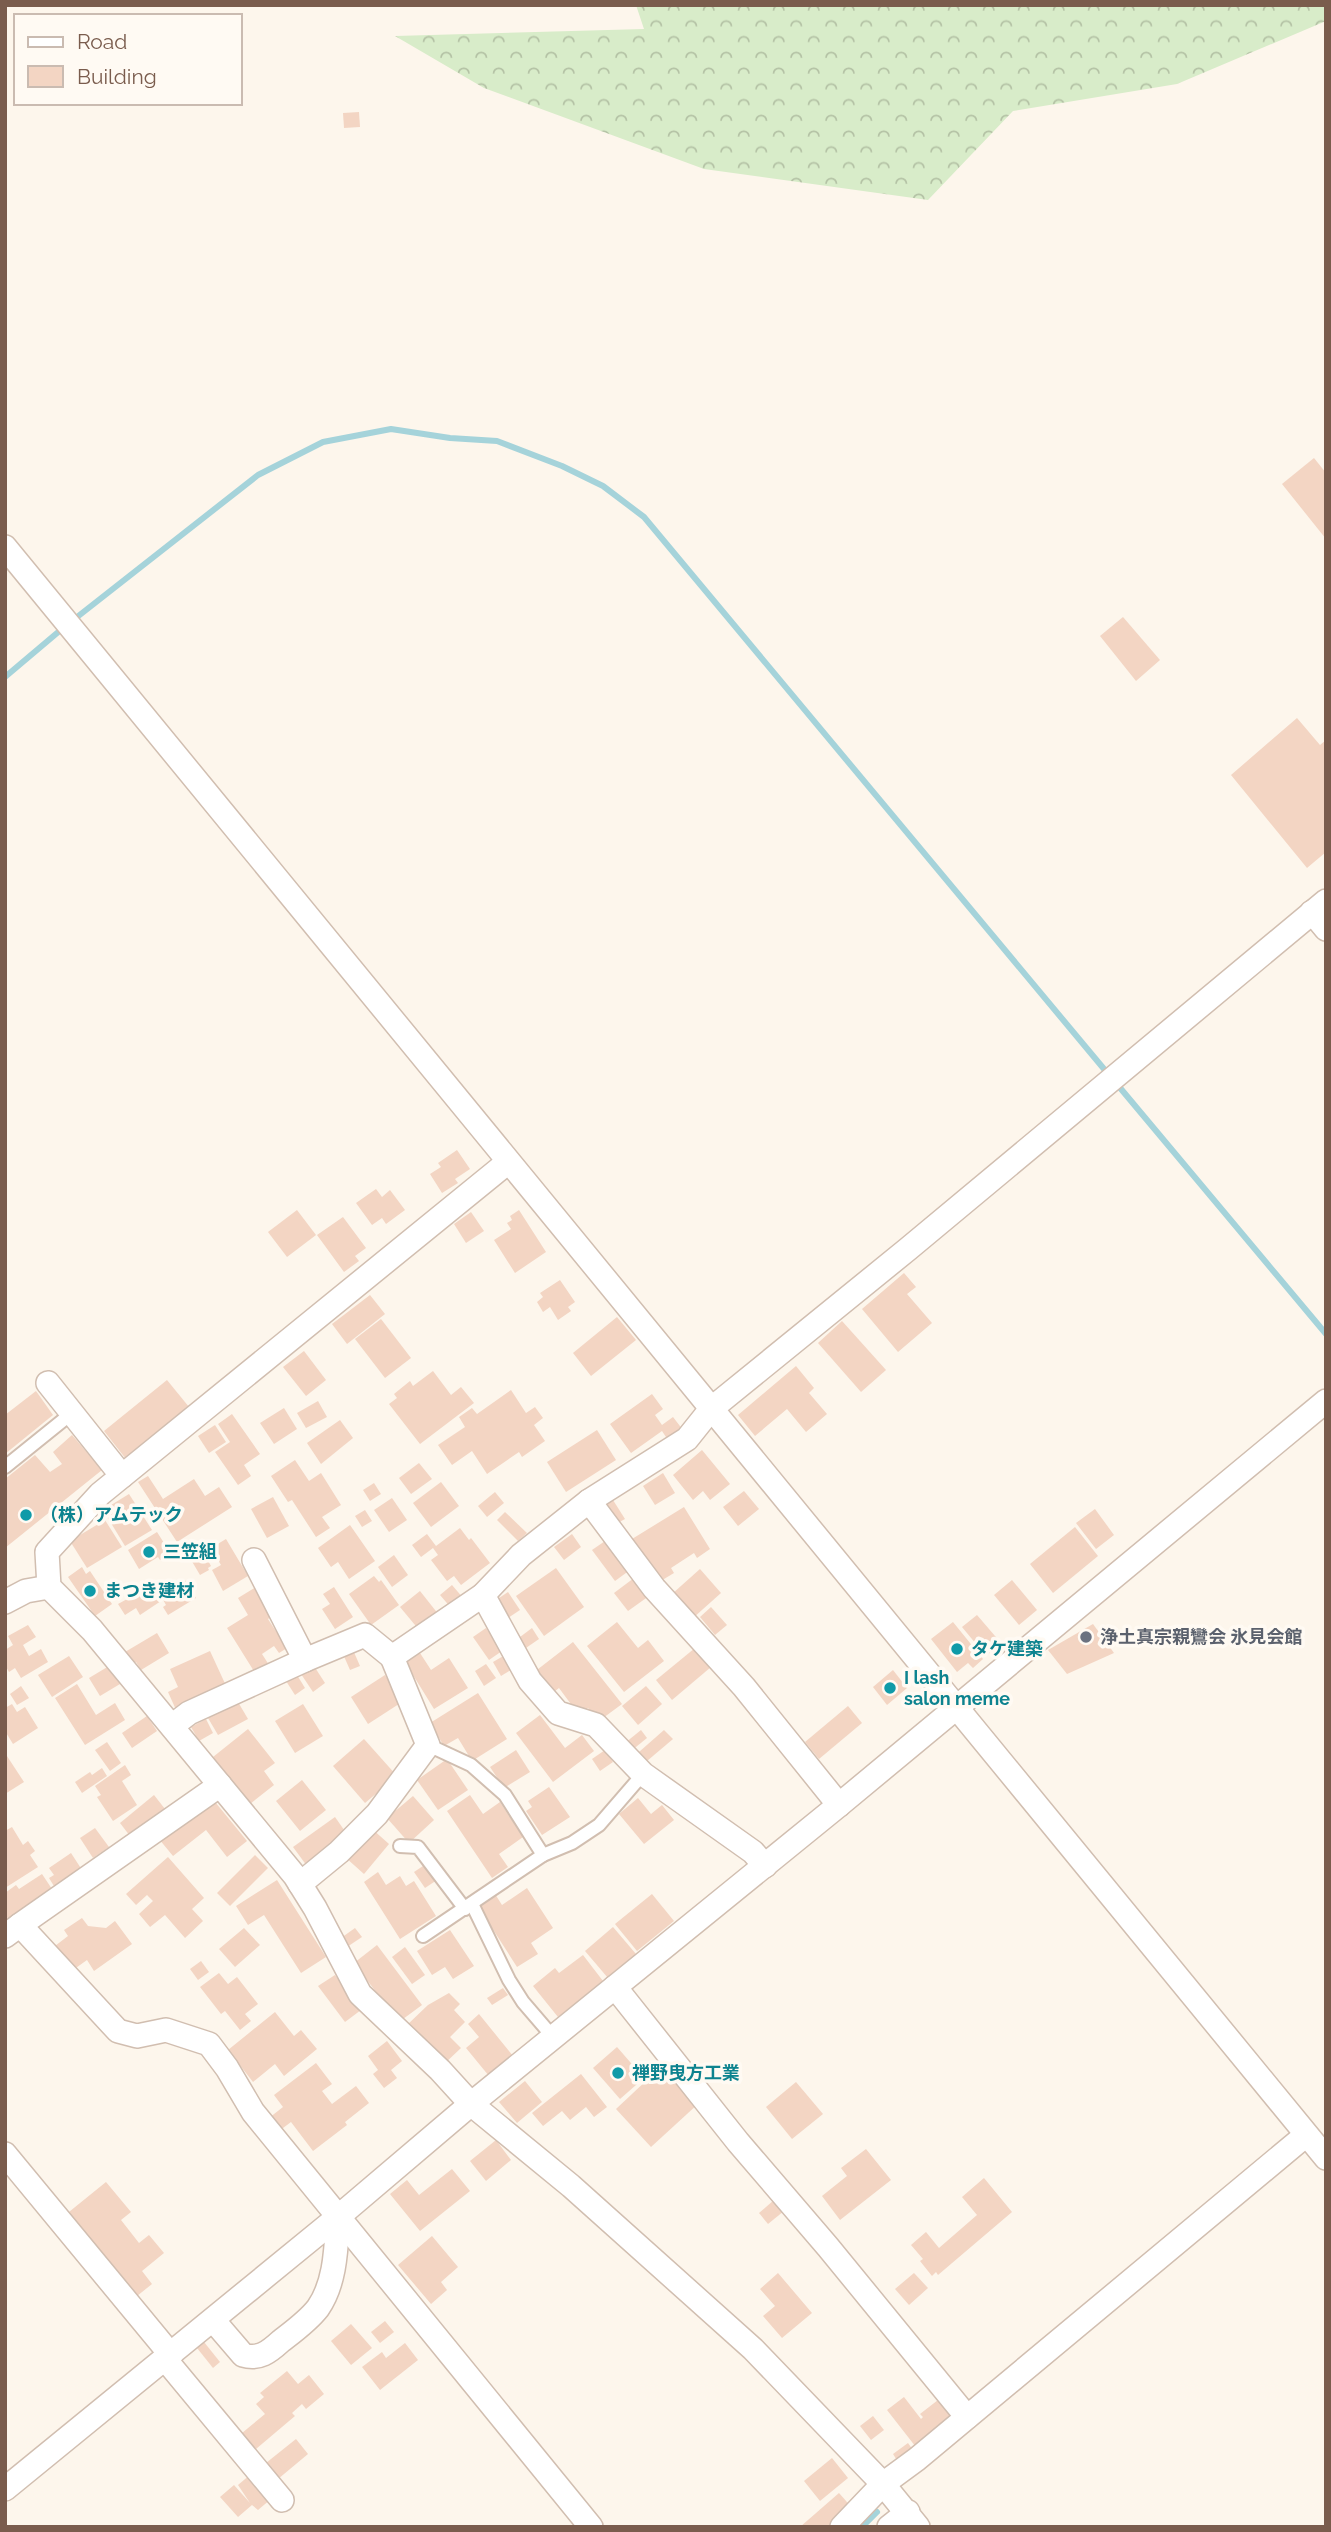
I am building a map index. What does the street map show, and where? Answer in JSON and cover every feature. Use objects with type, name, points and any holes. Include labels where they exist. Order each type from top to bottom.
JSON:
[{"type":"street","points":[[5,547],[1326,2158]]},
{"type":"street","points":[[391,1657],[483,1595],[521,1555],[589,1501],[687,1439],[711,1409],[1321,914]]},
{"type":"street","points":[[508,1162],[100,1494],[47,1552],[49,1587],[92,1630],[300,1884],[360,1994],[440,2070],[471,2104],[571,2186],[753,2349],[883,2484],[913,2519],[889,2527]]},
{"type":"street","points":[[48,1383],[122,1476]]},
{"type":"street","points":[[5,2489],[957,1708],[1326,1401]]},
{"type":"street","points":[[589,1501],[654,1588],[744,1687],[839,1805]]},
{"type":"street","points":[[254,1560],[305,1660]]},
{"type":"street","points":[[7,1599],[26,1591],[49,1587]]},
{"type":"street","points":[[483,1595],[530,1681],[558,1713],[596,1725],[643,1774],[753,1852],[765,1866]]},
{"type":"street","points":[[172,1726],[189,1713],[365,1635],[391,1657],[428,1745],[377,1814],[339,1852],[300,1884]]},
{"type":"street","points":[[220,1785],[13,1930],[118,2031],[137,2036],[166,2030],[209,2044],[227,2067],[253,2112],[591,2527]]},
{"type":"street","points":[[615,1987],[738,2142],[967,2417]]},
{"type":"street","points":[[842,2527],[883,2484],[1307,2135]]},
{"type":"street","points":[[5,2154],[282,2500]]},
{"type":"street","points":[[213,2320],[243,2355],[259,2357],[273,2349],[319,2307],[335,2261],[338,2217]]},
{"type":"lane","points":[[5,1467],[72,1413]]},
{"type":"lane","points":[[428,1745],[471,1765],[505,1795],[543,1854]]},
{"type":"lane","points":[[424,1936],[543,1854],[572,1843],[599,1825],[643,1774]]},
{"type":"lane","points":[[400,1846],[418,1847],[469,1907],[523,2002],[553,2037]]},
{"type":"green space","points":[[636,5],[1326,5],[1326,21],[1177,84],[1013,111],[928,200],[704,169],[484,88],[395,36],[644,29]]},
{"type":"building","points":[[359,112],[360,127],[344,128],[343,113]]},
{"type":"building","points":[[1314,458],[1326,473],[1326,539],[1282,484]]},
{"type":"building","points":[[1123,617],[1160,660],[1136,681],[1100,636]]},
{"type":"building","points":[[1297,718],[1320,745],[1326,740],[1326,852],[1307,868],[1231,775]]},
{"type":"building","points":[[457,1150],[470,1169],[455,1179],[458,1183],[442,1193],[430,1174],[441,1167],[438,1163]]},
{"type":"building","points":[[376,1189],[382,1197],[390,1190],[405,1210],[386,1224],[382,1218],[372,1225],[356,1203]]},
{"type":"building","points":[[297,1210],[316,1235],[287,1257],[268,1232]]},
{"type":"building","points":[[519,1210],[546,1252],[515,1273],[494,1240],[511,1229],[507,1223],[512,1220],[510,1216]]},
{"type":"building","points":[[471,1212],[484,1231],[466,1243],[454,1224]]},
{"type":"building","points":[[343,1217],[366,1248],[355,1256],[359,1261],[344,1272],[317,1235]]},
{"type":"building","points":[[904,1273],[916,1287],[907,1294],[932,1323],[898,1352],[862,1309]]},
{"type":"building","points":[[560,1280],[575,1302],[568,1307],[571,1311],[558,1320],[550,1307],[543,1312],[537,1302],[543,1297],[540,1293]]},
{"type":"building","points":[[370,1295],[385,1314],[347,1344],[332,1324]]},
{"type":"building","points":[[617,1317],[636,1340],[591,1376],[573,1353]]},
{"type":"building","points":[[381,1319],[411,1358],[385,1378],[355,1339]]},
{"type":"building","points":[[842,1321],[886,1370],[861,1392],[818,1343]]},
{"type":"building","points":[[304,1351],[326,1380],[306,1396],[283,1367]]},
{"type":"building","points":[[796,1366],[814,1388],[809,1393],[827,1414],[806,1432],[787,1409],[755,1436],[738,1415]]},
{"type":"building","points":[[433,1371],[451,1395],[461,1387],[474,1403],[420,1444],[389,1404],[397,1398],[394,1394],[410,1381],[413,1386]]},
{"type":"building","points":[[167,1380],[189,1407],[126,1459],[104,1431]]},
{"type":"building","points":[[511,1390],[526,1413],[535,1407],[543,1418],[534,1425],[545,1441],[522,1457],[519,1452],[487,1474],[472,1451],[452,1465],[438,1445],[465,1427],[459,1417],[472,1408],[477,1414]]},
{"type":"building","points":[[36,1391],[53,1415],[5,1454],[5,1415]]},
{"type":"building","points":[[652,1394],[663,1409],[655,1415],[662,1425],[673,1417],[683,1430],[668,1440],[662,1431],[631,1453],[610,1424]]},
{"type":"building","points":[[318,1401],[327,1417],[306,1428],[297,1413]]},
{"type":"building","points":[[284,1408],[297,1429],[274,1444],[260,1423]]},
{"type":"building","points":[[232,1414],[260,1454],[244,1465],[251,1476],[238,1485],[215,1452],[230,1442],[218,1424]]},
{"type":"building","points":[[340,1420],[353,1438],[321,1464],[307,1443]]},
{"type":"building","points":[[215,1425],[226,1442],[209,1453],[198,1436]]},
{"type":"building","points":[[597,1430],[616,1460],[566,1492],[547,1462]]},
{"type":"building","name":"（株）アムテック","points":[[72,1435],[102,1470],[5,1548],[5,1479],[35,1455],[50,1472],[62,1464],[53,1452]]},
{"type":"building","points":[[702,1450],[730,1484],[710,1500],[703,1491],[693,1500],[673,1475]]},
{"type":"building","points":[[295,1460],[309,1481],[321,1473],[341,1505],[322,1517],[330,1528],[316,1537],[292,1500],[288,1502],[271,1476]]},
{"type":"building","points":[[419,1463],[432,1479],[411,1494],[399,1478]]},
{"type":"building","points":[[663,1473],[675,1493],[655,1505],[643,1486]]},
{"type":"building","points":[[148,1476],[163,1499],[194,1479],[205,1496],[219,1487],[232,1507],[177,1542],[138,1482]]},
{"type":"building","points":[[441,1482],[459,1506],[431,1527],[413,1503]]},
{"type":"building","points":[[374,1483],[381,1494],[370,1501],[363,1490]]},
{"type":"building","points":[[744,1491],[759,1509],[738,1526],[723,1507]]},
{"type":"building","points":[[495,1492],[504,1503],[487,1517],[478,1506]]},
{"type":"building","points":[[129,1494],[152,1530],[125,1546],[103,1510]]},
{"type":"building","points":[[273,1497],[289,1526],[267,1538],[251,1509]]},
{"type":"building","points":[[392,1498],[407,1520],[389,1532],[374,1510]]},
{"type":"building","points":[[613,1500],[625,1519],[614,1525],[603,1507]]},
{"type":"building","points":[[684,1507],[710,1549],[697,1558],[694,1553],[671,1568],[674,1573],[659,1582],[632,1539]]},
{"type":"building","points":[[1095,1509],[1114,1535],[1096,1549],[1076,1523]]},
{"type":"building","points":[[365,1510],[372,1521],[362,1527],[355,1516]]},
{"type":"building","points":[[505,1512],[527,1533],[518,1541],[497,1520]]},
{"type":"building","points":[[105,1520],[122,1547],[87,1568],[70,1541]]},
{"type":"building","points":[[350,1525],[375,1561],[349,1579],[338,1562],[331,1567],[318,1548]]},
{"type":"building","points":[[1075,1527],[1098,1556],[1053,1593],[1030,1564]]},
{"type":"building","points":[[460,1528],[490,1563],[461,1585],[454,1576],[447,1581],[431,1560],[438,1555],[433,1548],[421,1557],[412,1545],[427,1534],[436,1546]]},
{"type":"building","name":"三笠組","points":[[157,1532],[171,1554],[160,1560],[158,1557],[139,1569],[128,1550]]},
{"type":"building","points":[[572,1534],[581,1547],[564,1560],[554,1547]]},
{"type":"building","points":[[226,1539],[248,1576],[223,1591],[212,1570],[221,1565],[211,1548]]},
{"type":"building","points":[[608,1539],[630,1570],[615,1581],[592,1550]]},
{"type":"building","points":[[200,1546],[211,1566],[200,1575],[187,1553]]},
{"type":"building","points":[[394,1555],[408,1575],[392,1587],[378,1567]]},
{"type":"building","name":"まつき建材","points":[[82,1567],[86,1574],[90,1571],[112,1604],[95,1616],[68,1577]]},
{"type":"building","points":[[556,1568],[584,1607],[544,1636],[516,1596]]},
{"type":"building","points":[[700,1569],[721,1593],[693,1618],[672,1594]]},
{"type":"building","points":[[374,1576],[379,1582],[381,1580],[399,1605],[371,1625],[349,1594]]},
{"type":"building","points":[[634,1578],[649,1596],[628,1611],[614,1593]]},
{"type":"building","points":[[185,1580],[196,1598],[168,1615],[161,1596]]},
{"type":"building","points":[[1012,1580],[1037,1610],[1019,1625],[994,1595]]},
{"type":"building","points":[[148,1581],[161,1601],[140,1615],[136,1608],[125,1615],[118,1604],[129,1598],[127,1594]]},
{"type":"building","points":[[452,1585],[464,1599],[452,1609],[440,1595]]},
{"type":"building","points":[[256,1587],[274,1615],[268,1619],[279,1636],[285,1633],[292,1645],[279,1653],[274,1646],[262,1654],[271,1668],[257,1676],[227,1628],[248,1615],[238,1598]]},
{"type":"building","points":[[334,1587],[353,1617],[335,1629],[322,1609],[330,1604],[323,1594]]},
{"type":"building","points":[[420,1591],[439,1615],[420,1631],[400,1607]]},
{"type":"building","points":[[508,1592],[520,1610],[505,1620],[493,1602]]},
{"type":"building","points":[[711,1607],[727,1625],[715,1635],[700,1617]]},
{"type":"building","points":[[977,1615],[1001,1643],[986,1656],[962,1627]]},
{"type":"building","points":[[617,1622],[638,1648],[648,1640],[664,1661],[624,1692],[587,1646]]},
{"type":"building","name":"タケ建築","points":[[953,1622],[983,1659],[973,1668],[968,1663],[957,1672],[931,1639]]},
{"type":"building","name":"浄土真宗親鸞会 氷見会館","points":[[1093,1624],[1114,1653],[1067,1674],[1048,1650]]},
{"type":"building","points":[[28,1625],[36,1637],[23,1645],[29,1656],[41,1649],[48,1662],[21,1678],[15,1668],[9,1672],[5,1665],[5,1650],[13,1645],[8,1636]]},
{"type":"building","points":[[486,1628],[502,1651],[489,1660],[473,1637]]},
{"type":"building","points":[[532,1628],[539,1639],[523,1650],[516,1640]]},
{"type":"building","points":[[157,1633],[169,1653],[141,1670],[136,1662],[132,1664],[125,1652]]},
{"type":"building","points":[[573,1642],[622,1704],[599,1721],[588,1708],[579,1715],[559,1688],[550,1695],[533,1673]]},
{"type":"building","points":[[695,1648],[711,1667],[672,1700],[656,1680]]},
{"type":"building","points":[[353,1650],[360,1666],[350,1670],[343,1654]]},
{"type":"building","points":[[210,1651],[228,1690],[177,1712],[168,1692],[178,1687],[170,1669]]},
{"type":"building","points":[[420,1653],[431,1670],[449,1658],[468,1688],[434,1709],[405,1662]]},
{"type":"building","points":[[505,1655],[514,1668],[501,1676],[493,1662]]},
{"type":"building","points":[[69,1656],[83,1677],[52,1697],[38,1675]]},
{"type":"building","points":[[486,1664],[496,1678],[484,1686],[475,1671]]},
{"type":"building","points":[[109,1666],[120,1684],[100,1696],[89,1678]]},
{"type":"building","points":[[314,1666],[325,1683],[313,1692],[301,1674]]},
{"type":"building","name":"I lash salon meme","points":[[893,1670],[907,1688],[887,1705],[873,1687]]},
{"type":"building","points":[[297,1675],[305,1688],[295,1695],[286,1681]]},
{"type":"building","points":[[385,1675],[402,1702],[368,1724],[351,1697]]},
{"type":"building","points":[[77,1684],[96,1715],[115,1703],[125,1720],[85,1745],[55,1698]]},
{"type":"building","points":[[21,1686],[29,1698],[17,1705],[10,1694]]},
{"type":"building","points":[[646,1686],[662,1704],[638,1725],[622,1706]]},
{"type":"building","points":[[478,1693],[507,1739],[472,1761],[458,1738],[444,1746],[430,1723]]},
{"type":"building","points":[[238,1702],[248,1719],[218,1735],[208,1718]]},
{"type":"building","points":[[12,1704],[17,1712],[25,1707],[38,1728],[13,1744],[5,1731],[5,1708]]},
{"type":"building","points":[[303,1704],[323,1736],[295,1753],[275,1721]]},
{"type":"building","points":[[848,1706],[862,1723],[819,1759],[805,1742]]},
{"type":"building","points":[[540,1715],[565,1748],[582,1735],[594,1751],[553,1782],[516,1733]]},
{"type":"building","points":[[147,1716],[157,1731],[132,1748],[122,1733]]},
{"type":"building","points":[[206,1719],[213,1733],[199,1741],[191,1727]]},
{"type":"building","points":[[248,1729],[275,1763],[264,1771],[274,1785],[250,1804],[213,1757]]},
{"type":"building","points":[[641,1730],[647,1738],[631,1751],[625,1743]]},
{"type":"building","points":[[664,1730],[673,1739],[647,1761],[639,1752]]},
{"type":"building","points":[[364,1739],[397,1776],[365,1803],[333,1766]]},
{"type":"building","points":[[107,1742],[121,1763],[110,1771],[95,1750]]},
{"type":"building","points":[[516,1750],[530,1772],[504,1788],[490,1767]]},
{"type":"building","points":[[605,1750],[613,1762],[600,1771],[592,1759]]},
{"type":"building","points":[[5,1753],[24,1782],[5,1794]]},
{"type":"building","points":[[447,1759],[468,1790],[438,1810],[417,1780]]},
{"type":"building","points":[[125,1765],[131,1775],[122,1781],[137,1805],[113,1821],[97,1797],[101,1795],[95,1786]]},
{"type":"building","points":[[102,1768],[107,1776],[82,1793],[75,1782]]},
{"type":"building","points":[[302,1780],[326,1810],[300,1831],[276,1801]]},
{"type":"building","points":[[549,1787],[570,1817],[542,1835],[526,1811],[532,1807],[528,1801]]},
{"type":"building","points":[[154,1795],[165,1809],[130,1836],[120,1823]]},
{"type":"building","points":[[470,1795],[483,1814],[500,1802],[523,1837],[499,1854],[508,1867],[492,1878],[447,1811]]},
{"type":"building","points":[[413,1796],[434,1820],[409,1843],[387,1818]]},
{"type":"building","points":[[211,1797],[247,1841],[227,1857],[206,1830],[173,1856],[159,1839]]},
{"type":"building","points":[[638,1798],[651,1814],[662,1805],[674,1820],[644,1844],[619,1814]]},
{"type":"building","points":[[335,1817],[349,1837],[307,1866],[293,1847]]},
{"type":"building","points":[[12,1827],[23,1845],[28,1841],[35,1851],[30,1855],[38,1867],[5,1888],[5,1831]]},
{"type":"building","points":[[95,1828],[109,1847],[93,1858],[80,1838]]},
{"type":"building","points":[[371,1828],[389,1844],[364,1874],[345,1857]]},
{"type":"building","points":[[71,1853],[84,1873],[57,1891],[49,1878],[54,1875],[49,1868]]},
{"type":"building","points":[[255,1855],[268,1868],[230,1906],[217,1893]]},
{"type":"building","points":[[168,1857],[204,1898],[192,1909],[203,1921],[185,1938],[165,1915],[150,1927],[139,1914],[153,1901],[147,1895],[136,1905],[126,1894]]},
{"type":"building","points":[[426,1864],[437,1880],[425,1888],[414,1872]]},
{"type":"building","points":[[378,1872],[386,1885],[400,1876],[406,1886],[414,1881],[436,1916],[400,1939],[364,1882]]},
{"type":"building","points":[[42,1874],[56,1895],[12,1925],[5,1914],[5,1893],[16,1885],[19,1889]]},
{"type":"building","points":[[277,1880],[326,1957],[301,1973],[264,1915],[248,1925],[236,1906]]},
{"type":"building","points":[[527,1888],[553,1928],[531,1943],[538,1954],[517,1967],[478,1906],[495,1894],[502,1905]]},
{"type":"building","points":[[652,1894],[674,1921],[637,1951],[615,1924]]},
{"type":"building","points":[[82,1918],[88,1926],[106,1928],[115,1921],[132,1944],[94,1971],[87,1960],[73,1970],[55,1946],[68,1936],[64,1930]]},
{"type":"building","points":[[613,1927],[636,1954],[608,1978],[585,1951]]},
{"type":"building","points":[[244,1928],[260,1945],[235,1967],[219,1949]]},
{"type":"building","points":[[355,1928],[362,1937],[347,1947],[341,1938]]},
{"type":"building","points":[[450,1930],[474,1966],[453,1979],[445,1967],[432,1975],[417,1951]]},
{"type":"building","points":[[377,1945],[422,2005],[399,2022],[354,1963]]},
{"type":"building","points":[[405,1947],[425,1975],[412,1984],[392,1957]]},
{"type":"building","points":[[583,1955],[603,1981],[558,2017],[533,1986],[555,1968],[559,1973]]},
{"type":"building","points":[[201,1961],[209,1972],[198,1980],[190,1969]]},
{"type":"building","points":[[219,1973],[228,1984],[237,1977],[258,2004],[245,2014],[251,2021],[240,2030],[225,2011],[221,2014],[200,1987]]},
{"type":"building","points":[[335,1975],[361,2010],[345,2022],[318,1986]]},
{"type":"building","points":[[503,1988],[508,1995],[492,2005],[487,1998]]},
{"type":"building","points":[[449,1993],[460,2004],[454,2010],[465,2022],[450,2037],[461,2048],[443,2065],[405,2027],[428,2005]]},
{"type":"building","points":[[275,2012],[294,2036],[301,2030],[317,2049],[284,2076],[275,2064],[253,2082],[228,2050]]},
{"type":"building","points":[[479,2014],[513,2056],[489,2076],[466,2048],[479,2037],[468,2024]]},
{"type":"building","points":[[387,2041],[402,2061],[391,2070],[397,2078],[384,2088],[373,2074],[378,2070],[368,2056]]},
{"type":"building","name":"禅野曳方工業","points":[[617,2047],[644,2078],[620,2099],[593,2068]]},
{"type":"building","points":[[316,2063],[332,2084],[322,2091],[332,2104],[356,2086],[369,2103],[345,2122],[347,2125],[313,2151],[291,2122],[279,2131],[269,2118],[283,2107],[274,2095]]},
{"type":"building","points":[[664,2064],[699,2103],[651,2147],[616,2109]]},
{"type":"building","points":[[581,2074],[607,2107],[594,2117],[586,2107],[570,2120],[562,2111],[543,2126],[532,2113]]},
{"type":"building","points":[[525,2081],[542,2102],[517,2123],[499,2102]]},
{"type":"building","points":[[796,2082],[823,2114],[792,2139],[766,2107]]},
{"type":"building","points":[[496,2140],[511,2160],[486,2181],[470,2161]]},
{"type":"building","points":[[866,2149],[891,2180],[840,2220],[822,2196],[847,2176],[841,2168]]},
{"type":"building","points":[[452,2169],[470,2191],[420,2231],[390,2194],[407,2180],[419,2195]]},
{"type":"building","points":[[984,2178],[1012,2212],[938,2275],[936,2272],[932,2276],[911,2245],[926,2232],[939,2248],[977,2215],[962,2197]]},
{"type":"building","points":[[106,2182],[131,2212],[121,2220],[139,2243],[149,2235],[164,2253],[142,2271],[152,2284],[132,2300],[64,2216]]},
{"type":"building","points":[[774,2200],[784,2211],[768,2224],[759,2213]]},
{"type":"building","points":[[432,2236],[458,2267],[441,2282],[447,2290],[431,2304],[398,2265]]},
{"type":"building","points":[[778,2273],[812,2313],[782,2338],[763,2316],[775,2306],[760,2289]]},
{"type":"building","points":[[914,2273],[928,2288],[909,2305],[895,2289]]},
{"type":"building","points":[[385,2321],[394,2332],[380,2343],[371,2332]]},
{"type":"building","points":[[351,2324],[372,2348],[351,2365],[331,2341]]},
{"type":"building","points":[[204,2342],[220,2362],[213,2368],[197,2348]]},
{"type":"building","points":[[405,2343],[418,2360],[380,2390],[362,2367],[382,2352],[386,2358]]},
{"type":"building","points":[[287,2371],[298,2384],[309,2375],[324,2394],[306,2409],[302,2404],[292,2413],[295,2416],[256,2449],[242,2433],[265,2414],[256,2404],[264,2397],[260,2393]]},
{"type":"building","points":[[904,2397],[921,2419],[923,2417],[920,2414],[938,2400],[953,2420],[919,2451],[887,2410]]},
{"type":"building","points":[[873,2416],[884,2430],[871,2440],[860,2426]]},
{"type":"building","points":[[296,2439],[308,2454],[278,2479],[266,2463]]},
{"type":"building","points":[[908,2443],[913,2450],[898,2462],[893,2454]]},
{"type":"building","points":[[832,2458],[848,2478],[820,2501],[804,2481]]},
{"type":"building","points":[[251,2474],[271,2499],[258,2510],[252,2505],[238,2517],[220,2497],[234,2485],[250,2503],[238,2485]]},
{"type":"building","points":[[839,2493],[854,2510],[835,2527],[800,2527]]},
{"type":"waterway","points":[[72,621],[258,475],[323,442],[391,429],[450,438],[497,441],[562,466],[603,486],[644,517],[1109,1075]]},
{"type":"waterway","points":[[5,677],[63,628]]},
{"type":"waterway","points":[[1116,1083],[1326,1334]]},
{"type":"waterway","points":[[862,2527],[877,2512]]},
{"type":"place","name":"（株）アムテック","points":[[26,1515]]},
{"type":"place","name":"三笠組","points":[[149,1552]]},
{"type":"place","name":"まつき建材","points":[[90,1591]]},
{"type":"place","name":"浄土真宗親鸞会 氷見会館","points":[[1086,1637]]},
{"type":"place","name":"タケ建築","points":[[957,1649]]},
{"type":"place","name":"I lash salon meme","points":[[890,1688]]},
{"type":"place","name":"禅野曳方工業","points":[[618,2073]]}]
